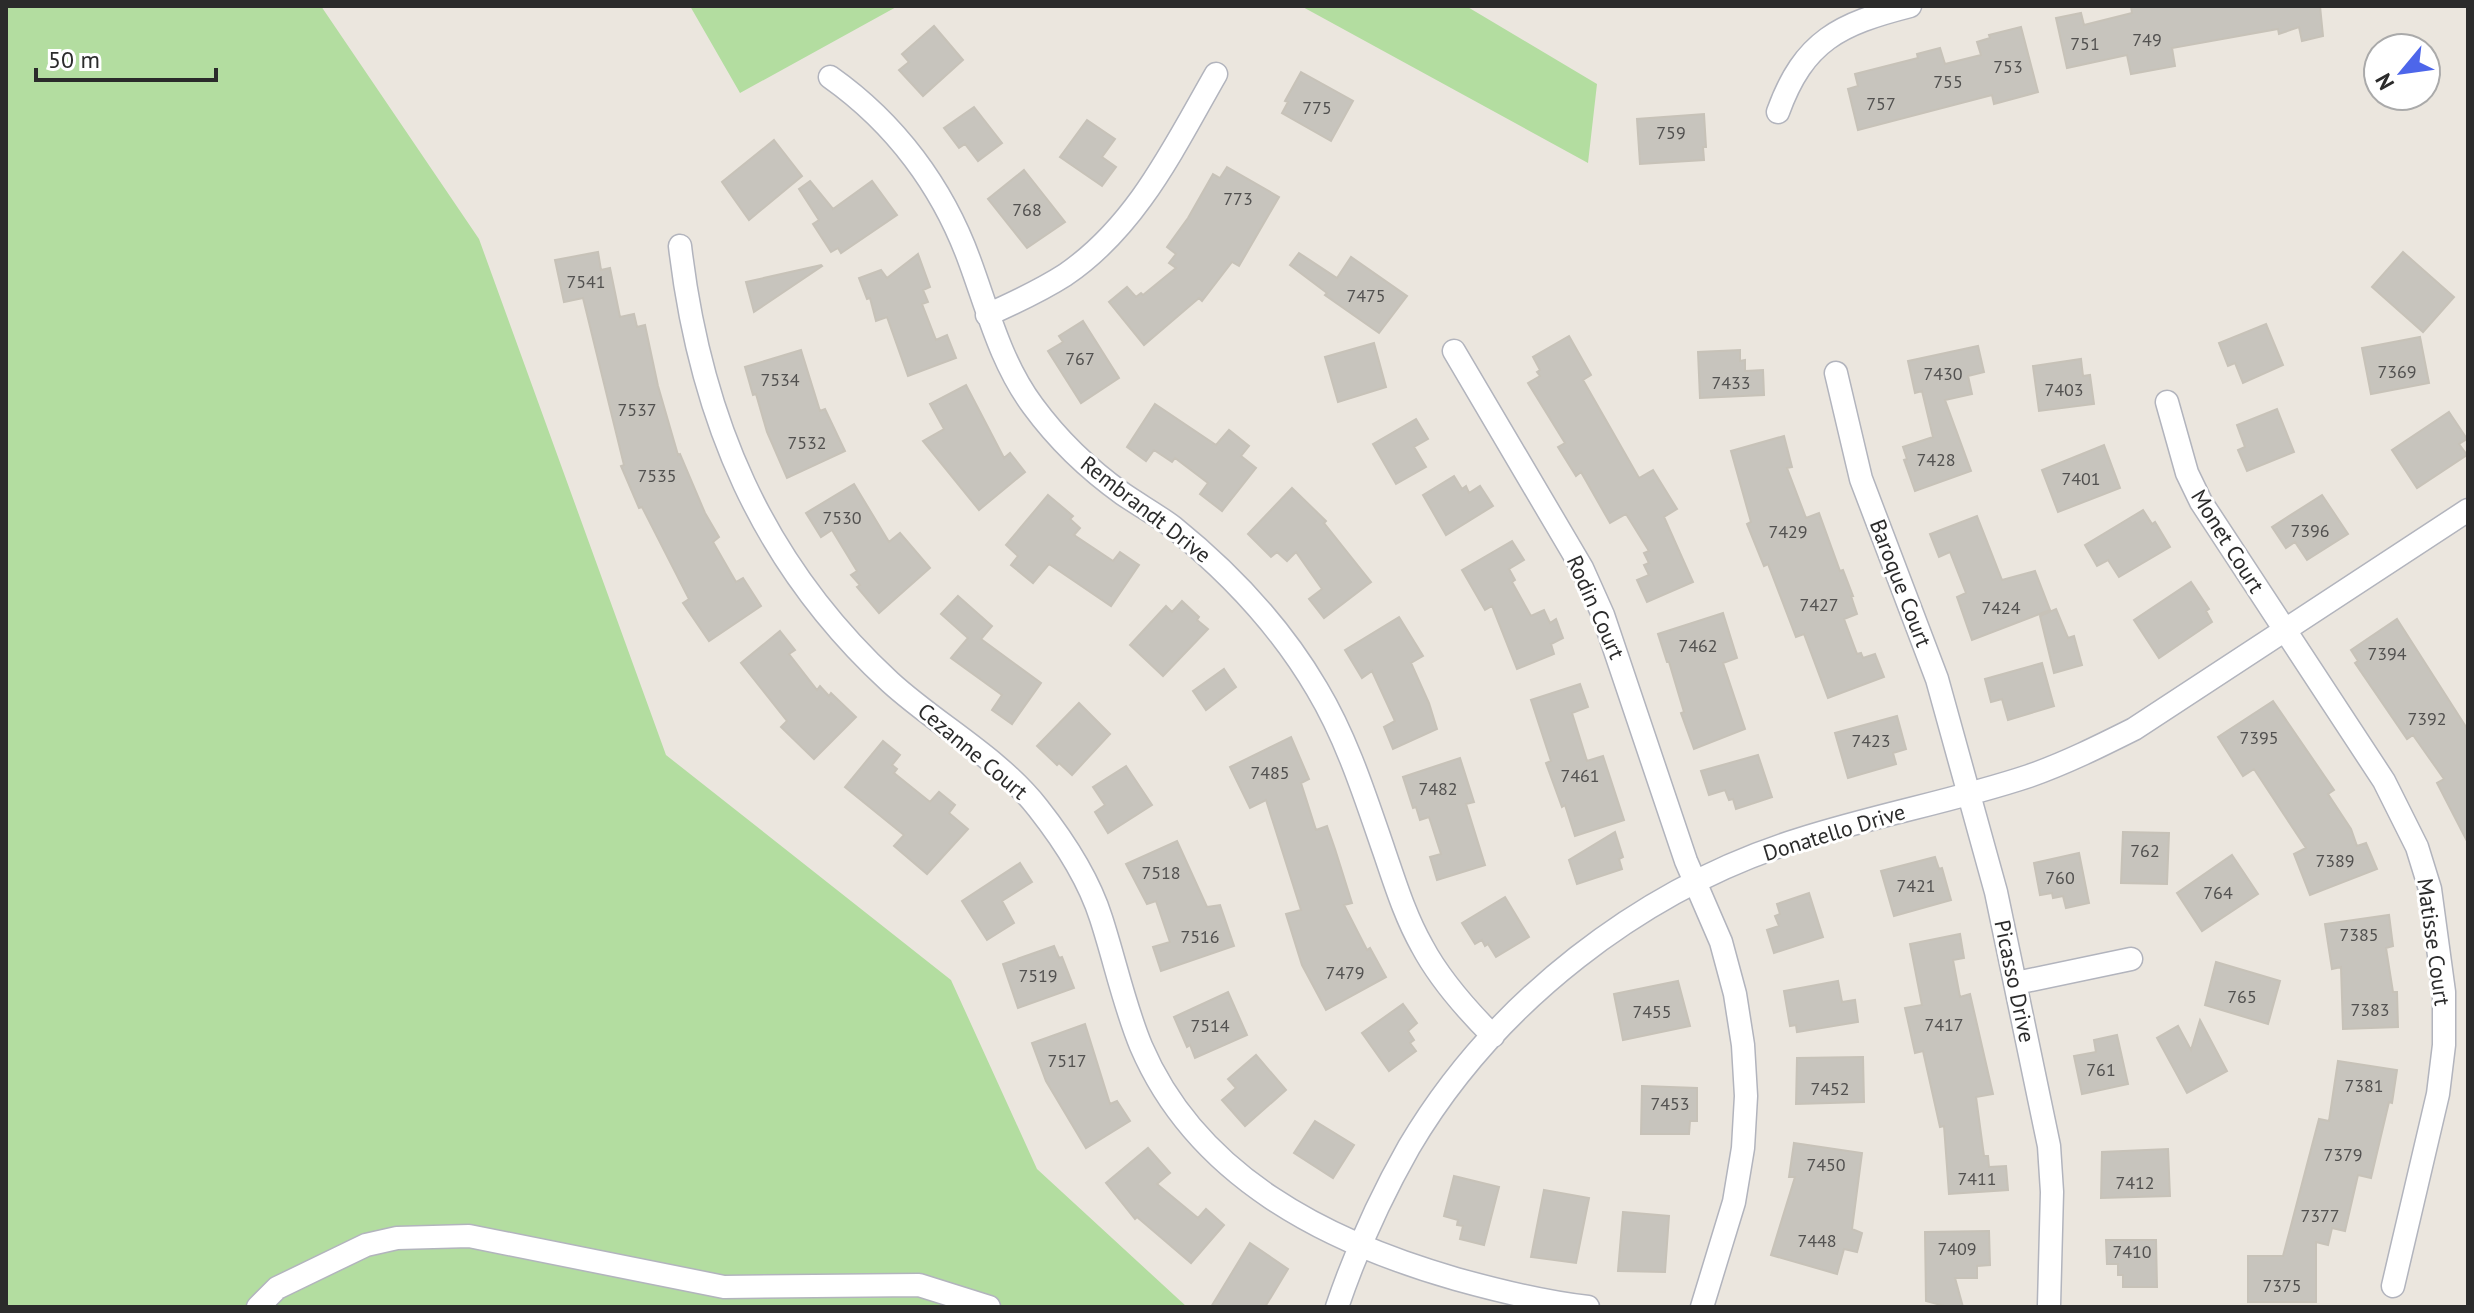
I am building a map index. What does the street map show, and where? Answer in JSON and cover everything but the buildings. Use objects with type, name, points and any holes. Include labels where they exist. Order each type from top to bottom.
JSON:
[{"type":"street","points":[[1778,112],[1787,86],[1821,42],[1846,25],[1910,6]]},
{"type":"street","points":[[987,315],[1030,296],[1067,274],[1100,247],[1154,182],[1216,74]]},
{"type":"street","name":"Rembrandt Drive","points":[[830,77],[880,119],[910,152],[935,189],[969,260],[1007,364],[1054,433],[1086,465],[1170,525],[1211,559],[1250,597],[1285,640],[1318,690],[1345,743],[1402,906],[1422,947],[1448,987],[1493,1036]]},
{"type":"street","name":"Cezanne Court","points":[[680,246],[687,309],[700,368],[717,421],[754,504],[773,538],[809,592],[847,638],[890,682],[996,765],[1030,798],[1059,835],[1081,871],[1100,915],[1124,1003],[1143,1050],[1168,1095],[1197,1134],[1233,1171],[1272,1201],[1359,1246],[1500,1291],[1588,1307]]},
{"type":"street","name":"Rodin Court","points":[[1454,351],[1582,568],[1603,615],[1695,882],[1721,942],[1735,994],[1743,1045],[1746,1096],[1743,1148],[1734,1202],[1702,1307]]},
{"type":"street","name":"Baroque Court","points":[[1836,373],[1861,479],[1937,679],[1968,793]]},
{"type":"street","name":"Monet Court","points":[[2167,402],[2187,473],[2201,502],[2284,631]]},
{"type":"street","name":"Donatello Drive","points":[[1337,1307],[1359,1246],[1380,1201],[1411,1145],[1450,1087],[1493,1036],[1535,994],[1585,952],[1640,913],[1735,863],[1799,839],[2029,776],[2081,756],[2121,736],[2468,510]]},
{"type":"street","name":"Matisse Court","points":[[2284,631],[2400,808],[2430,889],[2444,992],[2444,1045],[2438,1094],[2393,1286]]},
{"type":"street","name":"Picasso Drive","points":[[1968,793],[1996,892],[2049,1146],[2049,1305]]},
{"type":"street","points":[[2016,983],[2131,959]]},
{"type":"street","points":[[258,1307],[277,1288],[366,1245],[397,1238],[469,1236],[724,1287],[919,1285],[989,1307]]},
{"type":"green space","points":[[6,6],[321,6],[479,239],[666,755],[951,980],[1037,1169],[1187,1307],[6,1307]]},
{"type":"green space","points":[[690,6],[898,6],[740,93]]},
{"type":"green space","points":[[1301,6],[1466,6],[1597,84],[1588,163]]}]
